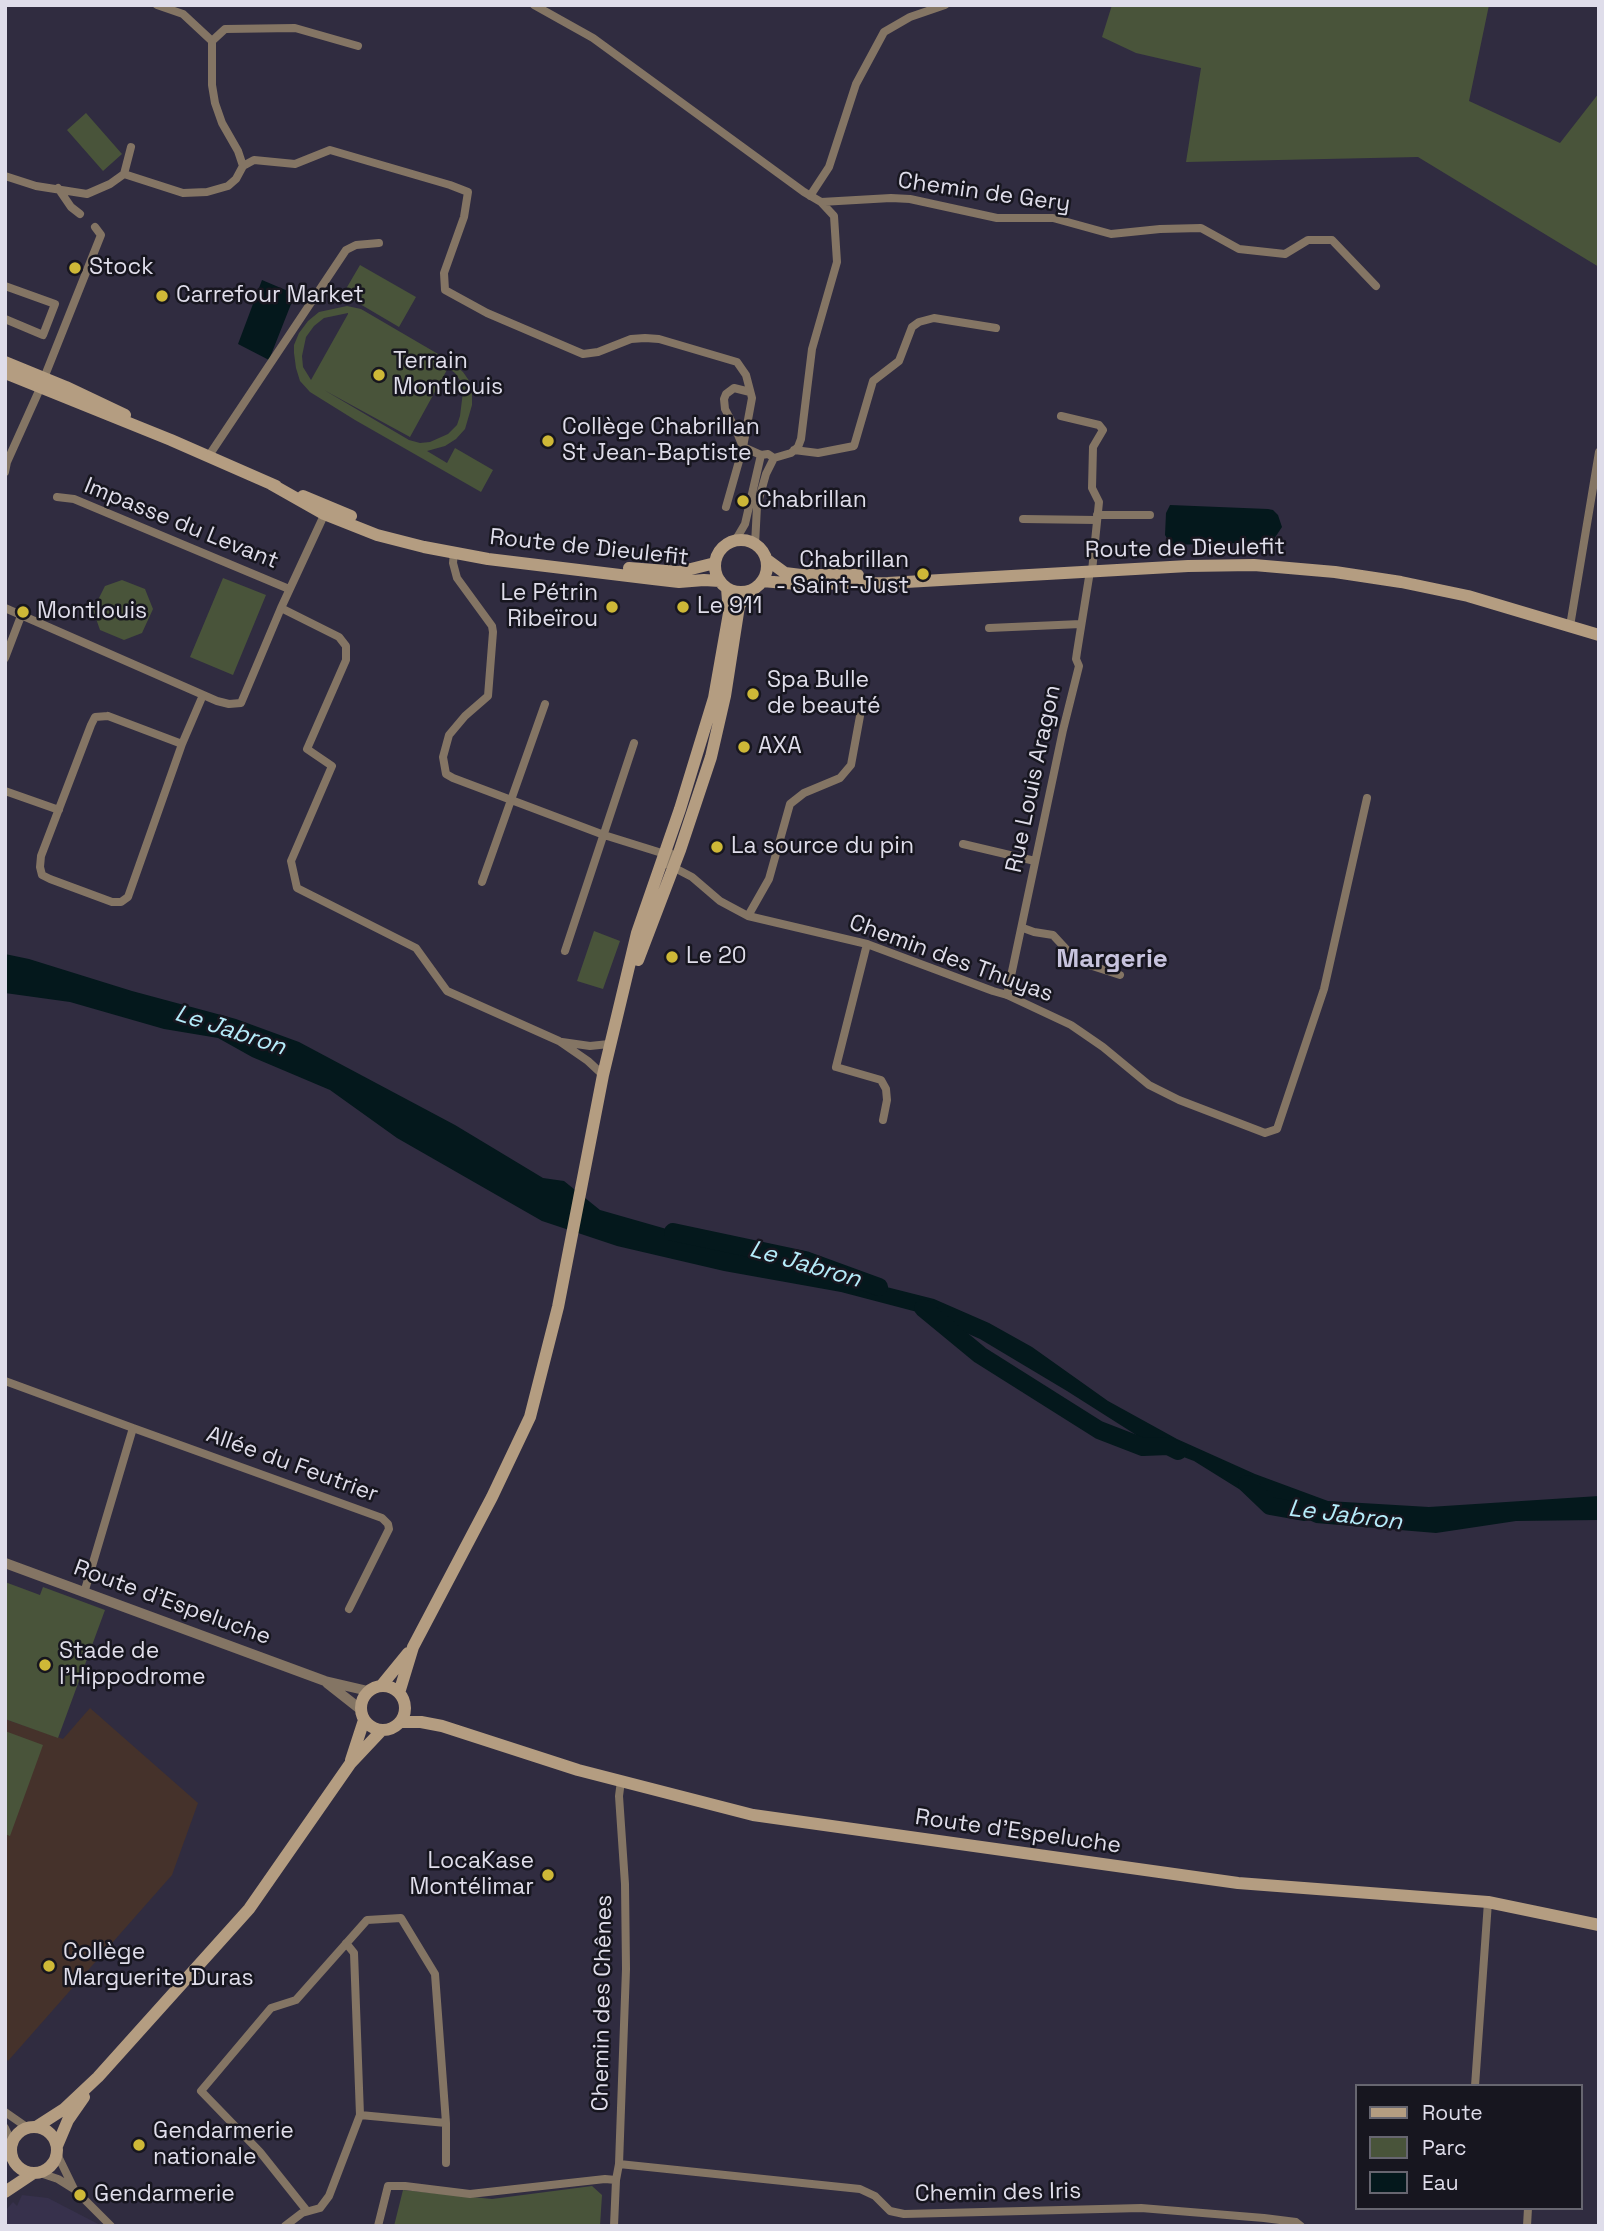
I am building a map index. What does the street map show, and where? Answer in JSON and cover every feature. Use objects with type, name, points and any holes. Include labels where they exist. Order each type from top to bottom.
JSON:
[{"type":"main road","name":"Route de Dieulefit","points":[[5,362],[42,383],[58,396],[171,440],[326,510],[402,540],[501,561],[679,582],[704,580],[724,585]]},
{"type":"main road","name":"Route de Dieulefit","points":[[5,371],[108,406],[171,440]]},
{"type":"main road","points":[[399,1693],[413,1647],[492,1497],[530,1417],[558,1307],[595,1110],[610,1044],[638,933],[714,698],[729,613],[724,585],[716,573],[715,563],[722,549],[736,541],[749,542],[762,551],[766,559],[766,571],[762,582],[749,591],[739,606],[725,696],[711,757],[619,1009]]},
{"type":"main road","name":"Route de Dieulefit","points":[[454,552],[679,572],[715,563]]},
{"type":"main road","name":"Route de Dieulefit","points":[[766,559],[785,573],[801,575],[1016,576]]},
{"type":"main road","name":"Route de Dieulefit","points":[[762,582],[888,583],[1254,565],[1335,572],[1401,582],[1468,596],[1599,635]]},
{"type":"main road","points":[[724,585],[738,592],[749,591]]},
{"type":"main road","points":[[350,1764],[362,1714],[361,1702],[413,1647]]},
{"type":"main road","points":[[362,1714],[368,1725],[382,1730],[395,1727],[400,1722],[405,1706],[399,1693],[387,1686],[374,1688]]},
{"type":"main road","name":"Route d'Espeluche","points":[[405,1706],[442,1726]]},
{"type":"main road","name":"Route d'Espeluche","points":[[400,1722],[442,1726],[578,1770],[753,1815],[1237,1883],[1488,1902],[1599,1925]]},
{"type":"main road","points":[[5,2168],[21,2131],[64,2109],[98,2077],[248,1909],[350,1764],[382,1730]]},
{"type":"main road","points":[[5,2192],[52,2166],[68,2120],[98,2077]]},
{"type":"main road","points":[[32,2127],[50,2133],[57,2150]]},
{"type":"main road","points":[[11,2149],[16,2166],[26,2172],[36,2173]]},
{"type":"street","points":[[157,5],[183,14],[212,41],[212,85],[215,103],[243,166]]},
{"type":"street","points":[[534,5],[593,38],[821,202],[834,216],[837,261],[811,349],[801,439],[794,450],[785,456],[774,458],[743,447],[724,409],[723,399],[734,388],[750,392]]},
{"type":"street","points":[[810,196],[829,167],[856,84],[884,32],[909,17],[946,5]]},
{"type":"street","points":[[212,41],[225,29],[295,28],[358,46]]},
{"type":"street","points":[[5,176],[36,186],[87,194],[110,184],[124,174],[131,147]]},
{"type":"street","points":[[124,174],[183,193],[207,192],[228,187],[243,166],[254,160],[295,164],[330,150],[468,192],[464,217],[443,273],[445,290],[488,313],[583,354],[597,352],[631,339],[659,339],[730,359],[743,368],[752,404],[726,507]]},
{"type":"street","points":[[58,188],[71,207],[80,214]]},
{"type":"street","name":"Chemin de Gery","points":[[821,202],[910,199],[997,218],[1053,218],[1111,234],[1201,228],[1239,249],[1285,254],[1308,240],[1332,240],[1377,286]]},
{"type":"street","points":[[5,472],[101,235],[95,227]]},
{"type":"street","points":[[208,457],[346,250],[356,245],[379,243]]},
{"type":"street","points":[[5,286],[55,304],[43,335],[5,319]]},
{"type":"street","points":[[50,317],[65,325]]},
{"type":"street","points":[[794,450],[818,453],[855,446],[873,382],[899,361],[912,327],[934,318],[996,328]]},
{"type":"street","name":"Rue Louis Aragon","points":[[1007,995],[1065,719],[1079,666],[1076,659],[1091,571],[1098,502],[1091,488],[1093,447],[1103,430],[1099,425],[1061,416]]},
{"type":"street","points":[[1570,626],[1599,452]]},
{"type":"street","points":[[736,541],[745,524],[761,455]]},
{"type":"street","points":[[755,545],[757,506],[766,474],[774,458]]},
{"type":"street","name":"Impasse du Levant","points":[[57,497],[74,499],[289,589]]},
{"type":"street","points":[[5,608],[203,695],[229,704],[241,703],[326,510]]},
{"type":"street","points":[[1023,520],[1150,515]]},
{"type":"street","points":[[454,552],[453,563],[457,578],[492,626],[491,673],[488,696],[465,716],[449,735],[443,757],[446,774],[604,835],[665,853]]},
{"type":"street","points":[[281,608],[339,636],[346,646],[346,660],[307,749],[332,766],[291,861],[297,888],[416,948],[447,991],[559,1041],[588,1060],[603,1075]]},
{"type":"street","points":[[5,658],[21,615]]},
{"type":"street","points":[[989,628],[1081,624]]},
{"type":"street","points":[[182,744],[108,716],[95,717],[41,856],[42,875],[112,902],[121,902],[128,897],[182,744],[203,695]]},
{"type":"street","points":[[482,882],[545,704]]},
{"type":"street","points":[[748,916],[769,879],[790,804],[804,793],[840,778],[851,765],[860,716]]},
{"type":"street","points":[[565,951],[634,743]]},
{"type":"street","points":[[5,791],[59,810]]},
{"type":"street","name":"Chemin des Thuyas","points":[[673,867],[692,877],[720,901],[748,916],[867,944],[1007,995],[1071,1025],[1149,1085],[1265,1133],[1277,1129],[1324,989],[1367,798]]},
{"type":"street","points":[[673,867],[667,864],[680,825],[680,809]]},
{"type":"street","points":[[963,844],[1035,861]]},
{"type":"street","points":[[1023,928],[1053,935],[1077,961],[1120,975]]},
{"type":"street","points":[[867,944],[836,1067],[881,1080],[886,1089],[887,1100],[883,1120]]},
{"type":"street","points":[[559,1041],[590,1046],[610,1044]]},
{"type":"street","name":"Allée du Feutrier","points":[[5,1381],[382,1518],[389,1529],[349,1609]]},
{"type":"street","points":[[84,1593],[133,1429]]},
{"type":"street","name":"Route d'Espeluche","points":[[5,1563],[325,1681],[374,1688]]},
{"type":"street","name":"Route d'Espeluche","points":[[325,1681],[362,1714]]},
{"type":"street","name":"Chemin des Chênes","points":[[614,2226],[619,2164],[626,1969],[625,1884],[619,1796],[621,1782]]},
{"type":"street","points":[[1475,2084],[1488,1902]]},
{"type":"street","points":[[307,2211],[260,2152],[201,2091],[271,2008],[296,2000],[367,1920],[401,1918],[435,1973],[446,2123],[446,2163]]},
{"type":"street","points":[[285,2226],[302,2213],[320,2208],[329,2196],[360,2115],[354,1953],[346,1943]]},
{"type":"street","points":[[5,2112],[32,2127]]},
{"type":"street","points":[[360,2115],[446,2123]]},
{"type":"street","points":[[5,2128],[11,2149]]},
{"type":"street","points":[[57,2150],[74,2189]]},
{"type":"street","name":"Chemin des Iris","points":[[619,2164],[860,2189],[875,2196],[890,2211],[904,2214],[1141,2208],[1264,2218],[1296,2222],[1301,2226]]},
{"type":"street","points":[[36,2173],[58,2179],[74,2189],[111,2226]]},
{"type":"street","points":[[378,2226],[388,2186],[489,2193],[605,2179],[616,2180]]},
{"type":"shaded area","name":"Collège Marguerite Duras","points":[[90,1708],[198,1803],[172,1875],[8,2061],[5,2057],[5,1719],[63,1739]]},
{"type":"shaded area","points":[[22,2195],[48,2198],[102,2226],[5,2226],[5,2211],[13,2202],[17,2206]]},
{"type":"green space","points":[[1112,5],[1489,5],[1469,101],[1560,143],[1599,93],[1599,267],[1418,157],[1186,162],[1201,68],[1136,53],[1102,37]]},
{"type":"green space","points":[[86,113],[122,154],[103,171],[67,130]]},
{"type":"green space","points":[[360,265],[416,297],[399,327],[343,294]]},
{"type":"green space","name":"Terrain Montlouis","points":[[347,306],[361,309],[450,361],[463,372],[470,382],[472,393],[472,405],[465,429],[445,446],[427,451],[447,463],[455,448],[493,470],[481,492],[355,420],[310,392],[300,381],[294,345],[308,321],[319,312]],"holes":[[[348,314],[311,380],[303,367],[306,337],[324,318]],[[448,368],[461,382],[463,392],[460,416],[457,425],[448,434],[430,442],[409,440],[324,390],[410,437]]]},
{"type":"green space","points":[[223,578],[266,595],[233,675],[190,657]]},
{"type":"green space","points":[[122,580],[145,589],[153,609],[142,633],[124,640],[100,630],[93,610],[105,586]]},
{"type":"green space","points":[[594,931],[620,941],[603,989],[577,981]]},
{"type":"green space","name":"Stade de l'Hippodrome","points":[[5,1582],[40,1595],[43,1587],[105,1610],[58,1738],[5,1719]]},
{"type":"green space","points":[[5,1731],[43,1745],[10,1836],[5,1834]]},
{"type":"green space","points":[[592,2186],[602,2195],[600,2226],[394,2226],[403,2190],[492,2199]]},
{"type":"water","points":[[262,280],[295,294],[269,360],[238,344]]},
{"type":"water","points":[[1170,505],[1268,509],[1278,515],[1282,527],[1272,542],[1171,545],[1165,535],[1166,513]]},
{"type":"water","points":[[5,954],[236,1019],[299,1042],[455,1125],[543,1178],[564,1181],[600,1210],[740,1250],[934,1299],[989,1323],[1032,1347],[1108,1401],[1177,1439],[1255,1474],[1328,1501],[1429,1507],[1599,1496],[1599,1520],[1516,1521],[1436,1533],[1316,1523],[1247,1494],[1194,1461],[1152,1445],[980,1339],[921,1313],[841,1292],[724,1271],[617,1246],[542,1221],[397,1138],[330,1090],[252,1057],[218,1038],[164,1029],[70,1002],[5,993]]},
{"type":"waterway","name":"Le Jabron","points":[[673,1232],[805,1260],[879,1287]]},
{"type":"waterway","name":"Le Jabron","points":[[923,1308],[980,1355],[1099,1430],[1143,1447],[1168,1446],[1178,1451]]},
{"type":"waterway","name":"Le Jabron","points":[[1247,1484],[1270,1506],[1304,1512]]},
{"type":"place","name":"Stock","points":[[75,268]]},
{"type":"place","name":"Carrefour Market","points":[[162,296]]},
{"type":"place","name":"Terrain Montlouis","points":[[379,375]]},
{"type":"place","name":"Collège Chabrillan St Jean-Baptiste","points":[[548,441]]},
{"type":"place","name":"Chabrillan","points":[[743,501]]},
{"type":"place","name":"Chabrillan - Saint-Just","points":[[923,574]]},
{"type":"place","name":"Le Pétrin Ribeïrou","points":[[612,607]]},
{"type":"place","name":"Le 911","points":[[683,607]]},
{"type":"place","name":"Montlouis","points":[[23,612]]},
{"type":"place","name":"Spa Bulle de beauté","points":[[753,694]]},
{"type":"place","name":"AXA","points":[[744,747]]},
{"type":"place","name":"La source du pin","points":[[717,847]]},
{"type":"place","name":"Le 20","points":[[672,957]]},
{"type":"place","name":"Stade de l'Hippodrome","points":[[45,1665]]},
{"type":"place","name":"LocaKase Montélimar","points":[[548,1875]]},
{"type":"place","name":"Collège Marguerite Duras","points":[[49,1966]]},
{"type":"place","name":"Gendarmerie nationale","points":[[139,2145]]},
{"type":"place","name":"Gendarmerie","points":[[80,2195]]},
{"type":"district","name":"Margerie","points":[[1112,960]]}]
